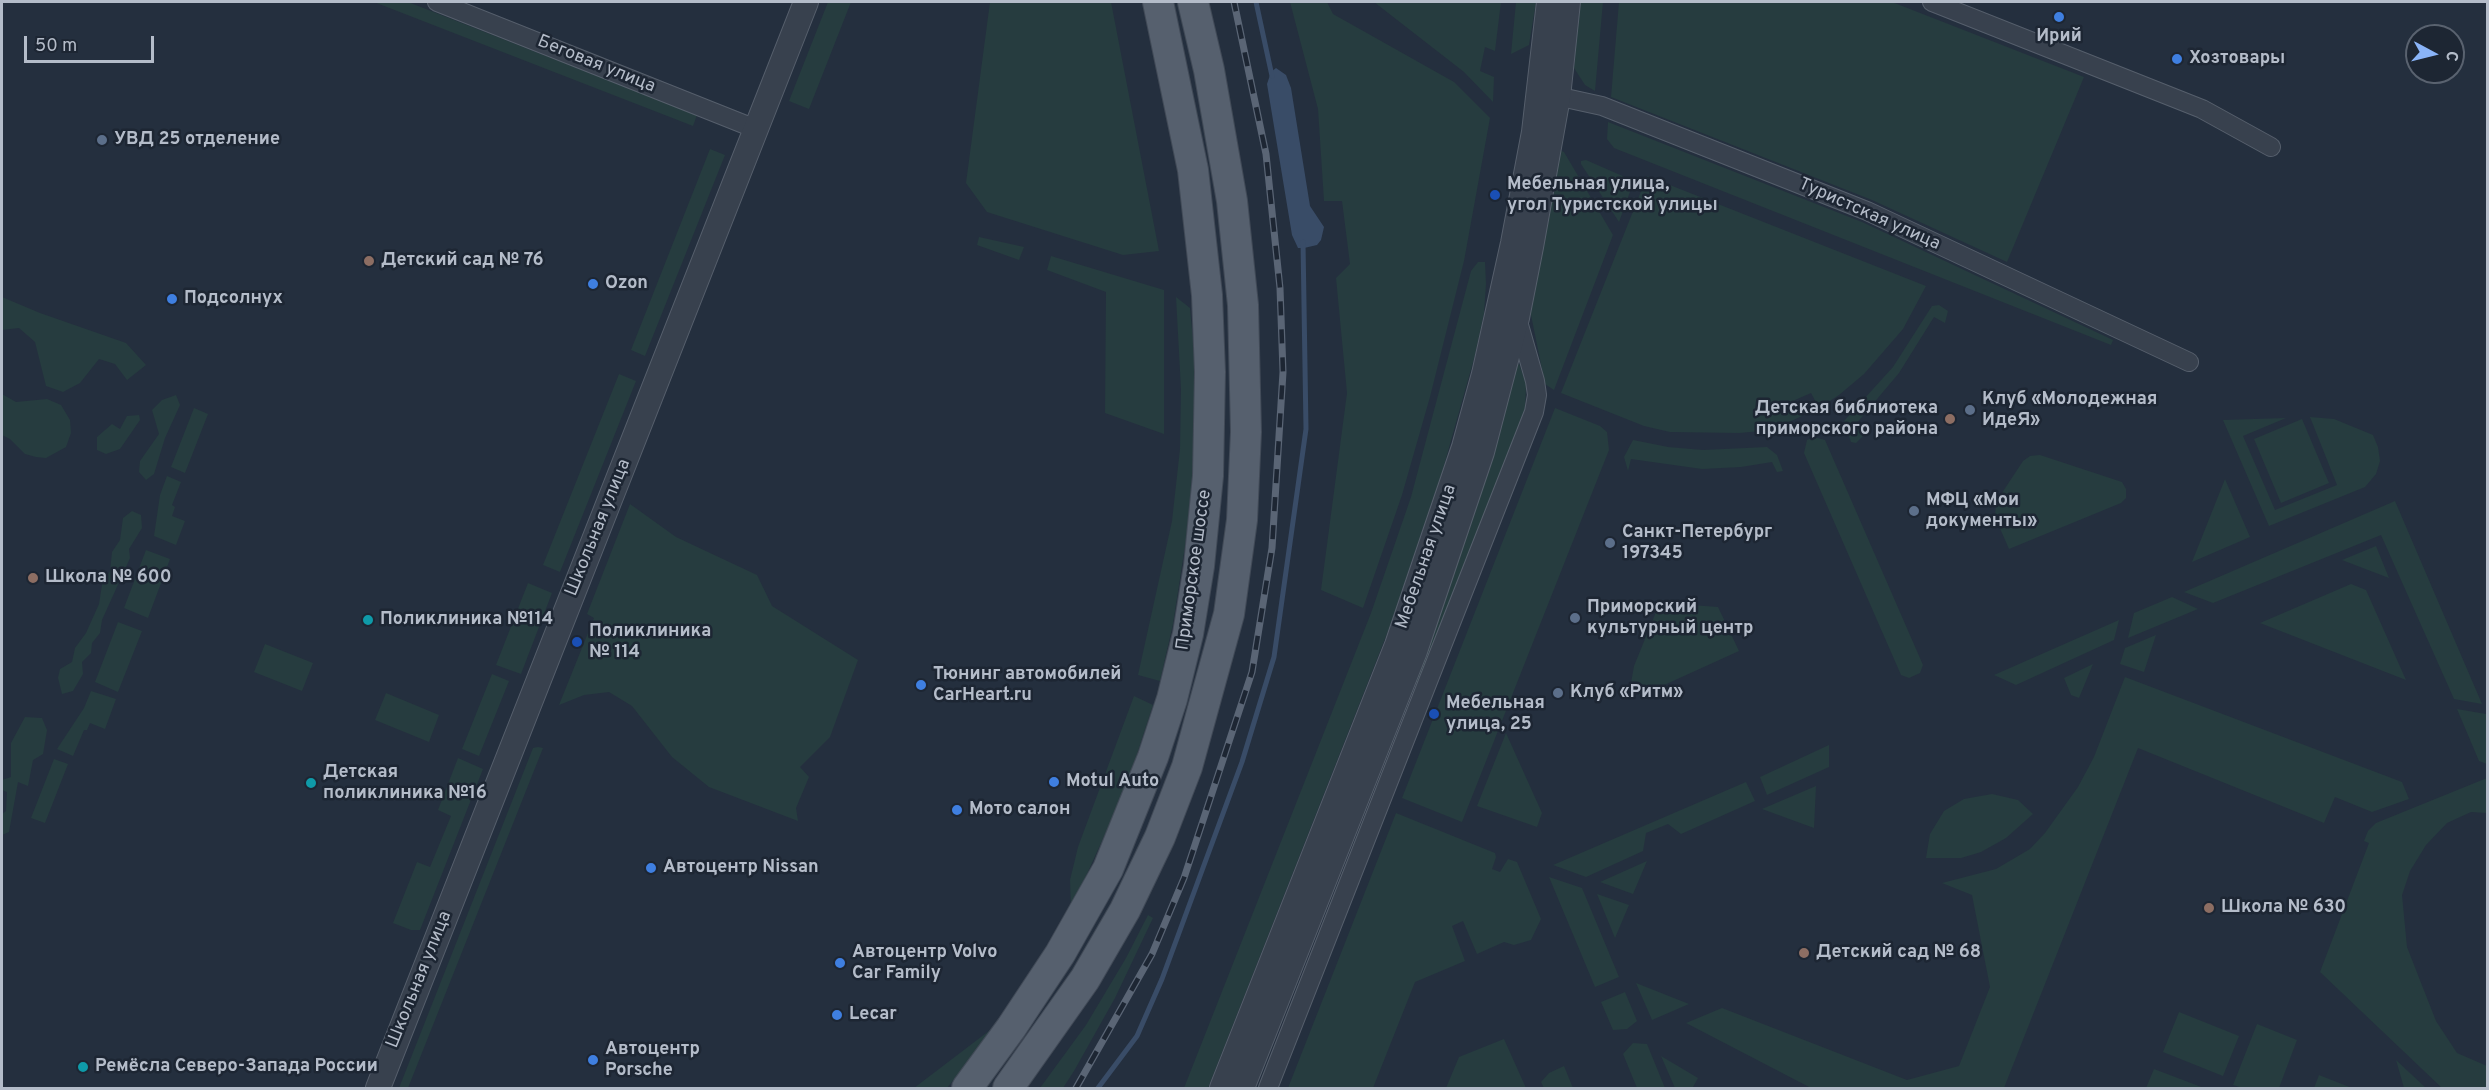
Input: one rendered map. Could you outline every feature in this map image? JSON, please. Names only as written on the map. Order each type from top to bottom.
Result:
[{"type":"main road","name":"Приморское шоссе","points":[[967,1089],[1060,954],[1108,869],[1153,757],[1172,699],[1188,634],[1208,476],[1208,328],[1193,170],[1158,2]]},
{"type":"main road","name":"Приморское шоссе","points":[[1008,1089],[1085,979],[1125,910],[1160,837],[1187,767],[1229,614],[1242,520],[1246,432],[1243,305],[1232,201],[1209,70],[1193,2]]},
{"type":"street","name":"Беговая улица","points":[[437,2],[756,129]]},
{"type":"street","name":"Школьная улица","points":[[378,1089],[806,2]]},
{"type":"street","name":"Мебельная улица","points":[[1242,1089],[1438,586],[1482,452],[1517,318],[1548,95],[1549,2]]},
{"type":"street","name":"Мебельная улица","points":[[1222,1089],[1397,645],[1443,515],[1481,384],[1568,2]]},
{"type":"street","points":[[1932,2],[2202,109],[2271,147]]},
{"type":"street","name":"Туристская улица","points":[[1548,95],[1602,106],[1867,211],[2189,362]]},
{"type":"street","points":[[1268,1089],[1534,412],[1537,395],[1535,381],[1517,318]]},
{"type":"green space","points":[[374,2],[408,2],[697,115],[693,126]]},
{"type":"green space","points":[[828,2],[851,2],[809,109],[789,101]]},
{"type":"green space","points":[[990,2],[1111,2],[1159,251],[1123,255],[987,212],[966,183]]},
{"type":"green space","points":[[1290,2],[1327,2],[1333,14],[1454,82],[1490,118],[1464,261],[1430,397],[1402,495],[1363,608],[1321,590],[1347,393],[1336,278],[1350,264],[1342,201],[1324,201],[1318,109]]},
{"type":"green space","points":[[1374,2],[1501,2],[1495,51],[1485,47],[1480,71],[1494,77],[1493,102],[1464,72]]},
{"type":"green space","points":[[1516,2],[1536,2],[1529,45],[1511,54]]},
{"type":"green space","points":[[1578,2],[1603,2],[1595,91],[1585,85],[1574,68]]},
{"type":"green space","points":[[1619,2],[1892,2],[2084,77],[2007,262],[1872,200],[1611,97]]},
{"type":"green space","points":[[1608,122],[1862,222],[2113,340],[2111,345],[1614,148],[1607,139]]},
{"type":"green space","points":[[710,149],[725,155],[645,356],[631,350]]},
{"type":"green space","points":[[1559,150],[1564,152],[1613,235],[1554,390],[1545,384],[1530,310]]},
{"type":"green space","points":[[1586,160],[1634,181],[1619,222],[1581,164],[1581,161]]},
{"type":"green space","points":[[1647,176],[1926,286],[1903,329],[1864,374],[1819,408],[1811,393],[1795,400],[1802,416],[1761,431],[1670,432],[1644,426],[1561,393]]},
{"type":"green space","points":[[979,237],[1024,247],[1019,260],[977,245]]},
{"type":"green space","points":[[1051,256],[1164,290],[1164,434],[1105,413],[1106,292],[1047,270]]},
{"type":"green space","points":[[1478,262],[1485,262],[1486,284],[1484,313],[1475,355],[1443,469],[1392,621],[1208,1088],[1184,1088],[1371,613],[1411,497],[1471,271]]},
{"type":"green space","points":[[2,297],[126,343],[146,365],[127,380],[115,364],[99,359],[80,383],[63,392],[46,386],[35,342],[19,328],[2,330]]},
{"type":"green space","points":[[1176,297],[1190,308],[1196,371],[1195,435],[1192,501],[1173,624],[1160,681],[1138,675],[1172,521],[1180,449],[1181,389]]},
{"type":"green space","points":[[1939,305],[1948,311],[1945,323],[1934,317],[1899,373],[1856,424],[1863,436],[1856,443],[1851,442],[1844,421],[1893,367],[1932,306]]},
{"type":"green space","points":[[1519,364],[1526,383],[1525,413],[1418,683],[1414,682],[1516,365]]},
{"type":"green space","points":[[619,374],[636,381],[560,572],[543,565]]},
{"type":"green space","points":[[2,394],[16,402],[47,399],[61,405],[70,420],[71,433],[66,447],[46,458],[36,457],[25,454],[10,439],[2,435]]},
{"type":"green space","points":[[176,395],[180,405],[165,438],[154,474],[146,480],[139,472],[140,461],[159,434],[152,410],[162,400]]},
{"type":"green space","points":[[194,408],[208,414],[185,473],[171,467]]},
{"type":"green space","points":[[1555,408],[1600,426],[1607,432],[1609,450],[1462,822],[1402,798]]},
{"type":"green space","points":[[139,415],[140,420],[120,449],[106,454],[97,450],[97,437],[112,424],[120,429],[127,416]]},
{"type":"green space","points":[[2310,417],[2334,419],[2373,435],[2380,461],[2376,474],[2365,487],[2269,526],[2223,420],[2286,418],[2243,436],[2275,510],[2337,485]]},
{"type":"green space","points":[[2302,419],[2329,483],[2281,503],[2254,439]]},
{"type":"green space","points":[[1814,437],[1825,440],[1923,665],[1920,673],[1909,678],[1901,675],[1804,453],[1807,440]]},
{"type":"green space","points":[[1633,440],[1668,447],[1703,450],[1767,447],[1777,455],[1783,471],[1777,472],[1772,462],[1741,467],[1702,469],[1631,459],[1628,471],[1624,457]]},
{"type":"green space","points":[[2040,455],[2122,482],[2126,489],[2126,498],[2121,503],[2009,549],[1995,517],[1996,502],[2023,461],[2030,456]]},
{"type":"green space","points":[[167,476],[181,482],[172,505],[175,507],[172,516],[185,521],[176,545],[154,536],[160,495]]},
{"type":"green space","points":[[2225,479],[2250,537],[2192,562]]},
{"type":"green space","points":[[2395,501],[2482,704],[2454,699],[2381,535],[2213,603],[2184,592]]},
{"type":"green space","points":[[630,504],[676,537],[757,575],[772,606],[858,660],[830,737],[800,767],[809,777],[796,808],[798,821],[709,787],[672,757],[632,706],[609,692],[584,695],[559,705],[594,618],[587,614]]},
{"type":"green space","points":[[132,511],[141,515],[142,528],[129,549],[130,558],[102,620],[100,633],[92,643],[91,653],[82,662],[83,674],[73,691],[62,694],[58,678],[60,669],[72,662],[75,648],[86,633],[99,604],[102,585],[110,571],[112,552],[120,540],[123,518]]},
{"type":"green space","points":[[2376,546],[2389,578],[2342,560]]},
{"type":"green space","points":[[146,550],[170,559],[148,618],[124,608]]},
{"type":"green space","points":[[528,583],[552,593],[521,674],[496,665]]},
{"type":"green space","points":[[2351,584],[2366,590],[2406,680],[2260,623]]},
{"type":"green space","points":[[2172,597],[2198,609],[2128,638],[2134,613]]},
{"type":"green space","points":[[1665,603],[1718,607],[1739,651],[1640,696],[1631,683],[1634,666],[1658,607]]},
{"type":"green space","points":[[2119,620],[2114,640],[2016,685],[1994,675]]},
{"type":"green space","points":[[118,622],[142,631],[118,692],[95,682]]},
{"type":"green space","points":[[2156,635],[2144,672],[2120,664],[2125,648]]},
{"type":"green space","points":[[265,644],[313,663],[302,691],[254,672]]},
{"type":"green space","points":[[2093,664],[2079,698],[2071,695],[2064,678]]},
{"type":"green space","points":[[492,674],[509,681],[479,756],[462,749]]},
{"type":"green space","points":[[2125,677],[2402,782],[2409,799],[2372,812],[2335,797],[2324,823],[2138,748],[2004,1088],[1811,1088],[1686,1023],[1722,1008],[1907,1080],[1959,1066],[1990,987],[1972,895],[1942,883],[1996,869],[2030,849],[2045,833],[2078,787],[2094,757]]},
{"type":"green space","points":[[91,691],[116,699],[105,729],[90,723],[87,730],[84,730],[73,756],[57,749],[84,708]]},
{"type":"green space","points":[[386,693],[439,715],[429,742],[375,720]]},
{"type":"green space","points":[[1134,696],[1153,705],[1126,788],[1071,909],[1070,880],[1078,847]]},
{"type":"green space","points":[[2457,709],[2486,714],[2487,764],[2479,761]]},
{"type":"green space","points":[[25,717],[42,718],[47,730],[43,754],[33,760],[28,786],[18,782],[9,832],[2,835],[2,814],[6,811],[7,792],[2,790],[2,780],[11,777],[11,743]]},
{"type":"green space","points":[[1506,733],[1542,813],[1537,827],[1477,806]]},
{"type":"green space","points":[[1829,745],[1829,767],[1767,795],[1760,777]]},
{"type":"green space","points":[[533,748],[543,748],[408,1088],[399,1088]]},
{"type":"green space","points":[[458,758],[483,769],[420,930],[411,930],[393,923],[417,862],[430,867],[451,816],[438,810]]},
{"type":"green space","points":[[54,759],[68,764],[45,823],[31,818]]},
{"type":"green space","points":[[2487,778],[2487,813],[2471,812],[2447,823],[2426,845],[2410,871],[2402,895],[2407,947],[2436,1021],[2457,1053],[2487,1066],[2487,1088],[2442,1088],[2320,972],[2369,843],[2364,841],[2368,831],[2376,823]]},
{"type":"green space","points":[[1746,782],[1755,801],[1681,834],[1668,824],[1646,833],[1643,851],[1586,877],[1553,865]]},
{"type":"green space","points":[[1816,786],[1814,828],[1762,809]]},
{"type":"green space","points":[[1992,794],[2018,800],[2033,814],[2006,838],[1981,852],[1961,858],[1926,858],[1930,834],[1944,811],[1964,799]]},
{"type":"green space","points":[[1396,813],[1495,853],[1492,869],[1500,872],[1508,859],[1517,862],[1541,919],[1531,940],[1514,945],[1504,942],[1477,954],[1463,921],[1452,926],[1465,961],[1415,982],[1373,1088],[1288,1088]]},
{"type":"green space","points":[[1647,861],[1633,894],[1600,882]]},
{"type":"green space","points":[[1549,877],[1582,888],[1619,977],[1595,987]]},
{"type":"green space","points":[[1597,894],[1629,905],[1615,938]]},
{"type":"green space","points":[[1148,915],[1153,918],[1115,998],[1074,1071],[1063,1088],[1040,1088],[1086,1025],[1126,958]]},
{"type":"green space","points":[[1636,983],[1689,1004],[1652,1020]]},
{"type":"green space","points":[[1625,992],[1637,1021],[1627,1029],[1613,1030],[1601,1002]]},
{"type":"green space","points":[[2179,1012],[2239,1036],[2223,1076],[2163,1052]]},
{"type":"green space","points":[[998,1024],[947,1088],[914,1088]]},
{"type":"green space","points":[[2257,1024],[2297,1040],[2279,1088],[2243,1088],[2233,1085]]},
{"type":"green space","points":[[1504,1039],[1526,1088],[1446,1088],[1459,1057]]},
{"type":"green space","points":[[1633,1043],[1647,1044],[1665,1088],[1637,1088],[1623,1054]]},
{"type":"green space","points":[[1661,1056],[1698,1078],[1693,1087],[1675,1088]]},
{"type":"green space","points":[[2396,1060],[2426,1088],[2404,1088]]},
{"type":"green space","points":[[1564,1066],[1573,1088],[1544,1088],[1541,1082],[1549,1073]]},
{"type":"green space","points":[[2154,1069],[2204,1088],[2146,1088]]},
{"type":"green space","points":[[2319,1075],[2352,1088],[2314,1088]]},
{"type":"water","points":[[1276,68],[1286,75],[1291,88],[1310,206],[1324,227],[1321,240],[1317,245],[1304,248],[1298,248],[1292,235],[1267,84],[1271,72]]},
{"type":"waterway","points":[[1256,2],[1272,76]]},
{"type":"waterway","points":[[1098,1088],[1137,1036],[1162,979],[1242,762],[1274,657],[1306,429],[1303,242]]},
{"type":"railway","points":[[1076,1088],[1152,954],[1184,878],[1252,672],[1272,548],[1283,372],[1280,288],[1266,154],[1234,2]]},
{"type":"place","name":"Ирий","points":[[2059,17]]},
{"type":"place","name":"Хозтовары","points":[[2177,59]]},
{"type":"place","name":"УВД 25 отделение","points":[[102,140]]},
{"type":"place","name":"Мебельная улица, угол Туристской улицы","points":[[1495,195]]},
{"type":"place","name":"Детский сад № 76","points":[[369,261]]},
{"type":"place","name":"Ozon","points":[[593,284]]},
{"type":"place","name":"Подсолнух","points":[[172,299]]},
{"type":"place","name":"Клуб «Молодежная ИдеЯ»","points":[[1970,410]]},
{"type":"place","name":"Детская библиотека приморского района","points":[[1950,419]]},
{"type":"place","name":"МФЦ «Мои документы»","points":[[1914,511]]},
{"type":"place","name":"Санкт-Петербург 197345","points":[[1610,543]]},
{"type":"place","name":"Школа № 600","points":[[33,578]]},
{"type":"place","name":"Приморский культурный центр","points":[[1575,618]]},
{"type":"place","name":"Поликлиника №114","points":[[368,620]]},
{"type":"place","name":"Поликлиника № 114","points":[[577,642]]},
{"type":"place","name":"Тюнинг автомобилей CarHeart.ru","points":[[921,685]]},
{"type":"place","name":"Клуб «Ритм»","points":[[1558,693]]},
{"type":"place","name":"Мебельная улица, 25","points":[[1434,714]]},
{"type":"place","name":"Motul Auto","points":[[1054,782]]},
{"type":"place","name":"Детская поликлиника №16","points":[[311,783]]},
{"type":"place","name":"Мото салон","points":[[957,810]]},
{"type":"place","name":"Автоцентр Nissan","points":[[651,868]]},
{"type":"place","name":"Школа № 630","points":[[2209,908]]},
{"type":"place","name":"Детский сад № 68","points":[[1804,953]]},
{"type":"place","name":"Автоцентр Volvo Car Family","points":[[840,963]]},
{"type":"place","name":"Lecar","points":[[837,1015]]},
{"type":"place","name":"Автоцентр Porsche","points":[[593,1060]]},
{"type":"place","name":"Ремёсла Северо-Запада России","points":[[83,1067]]}]
